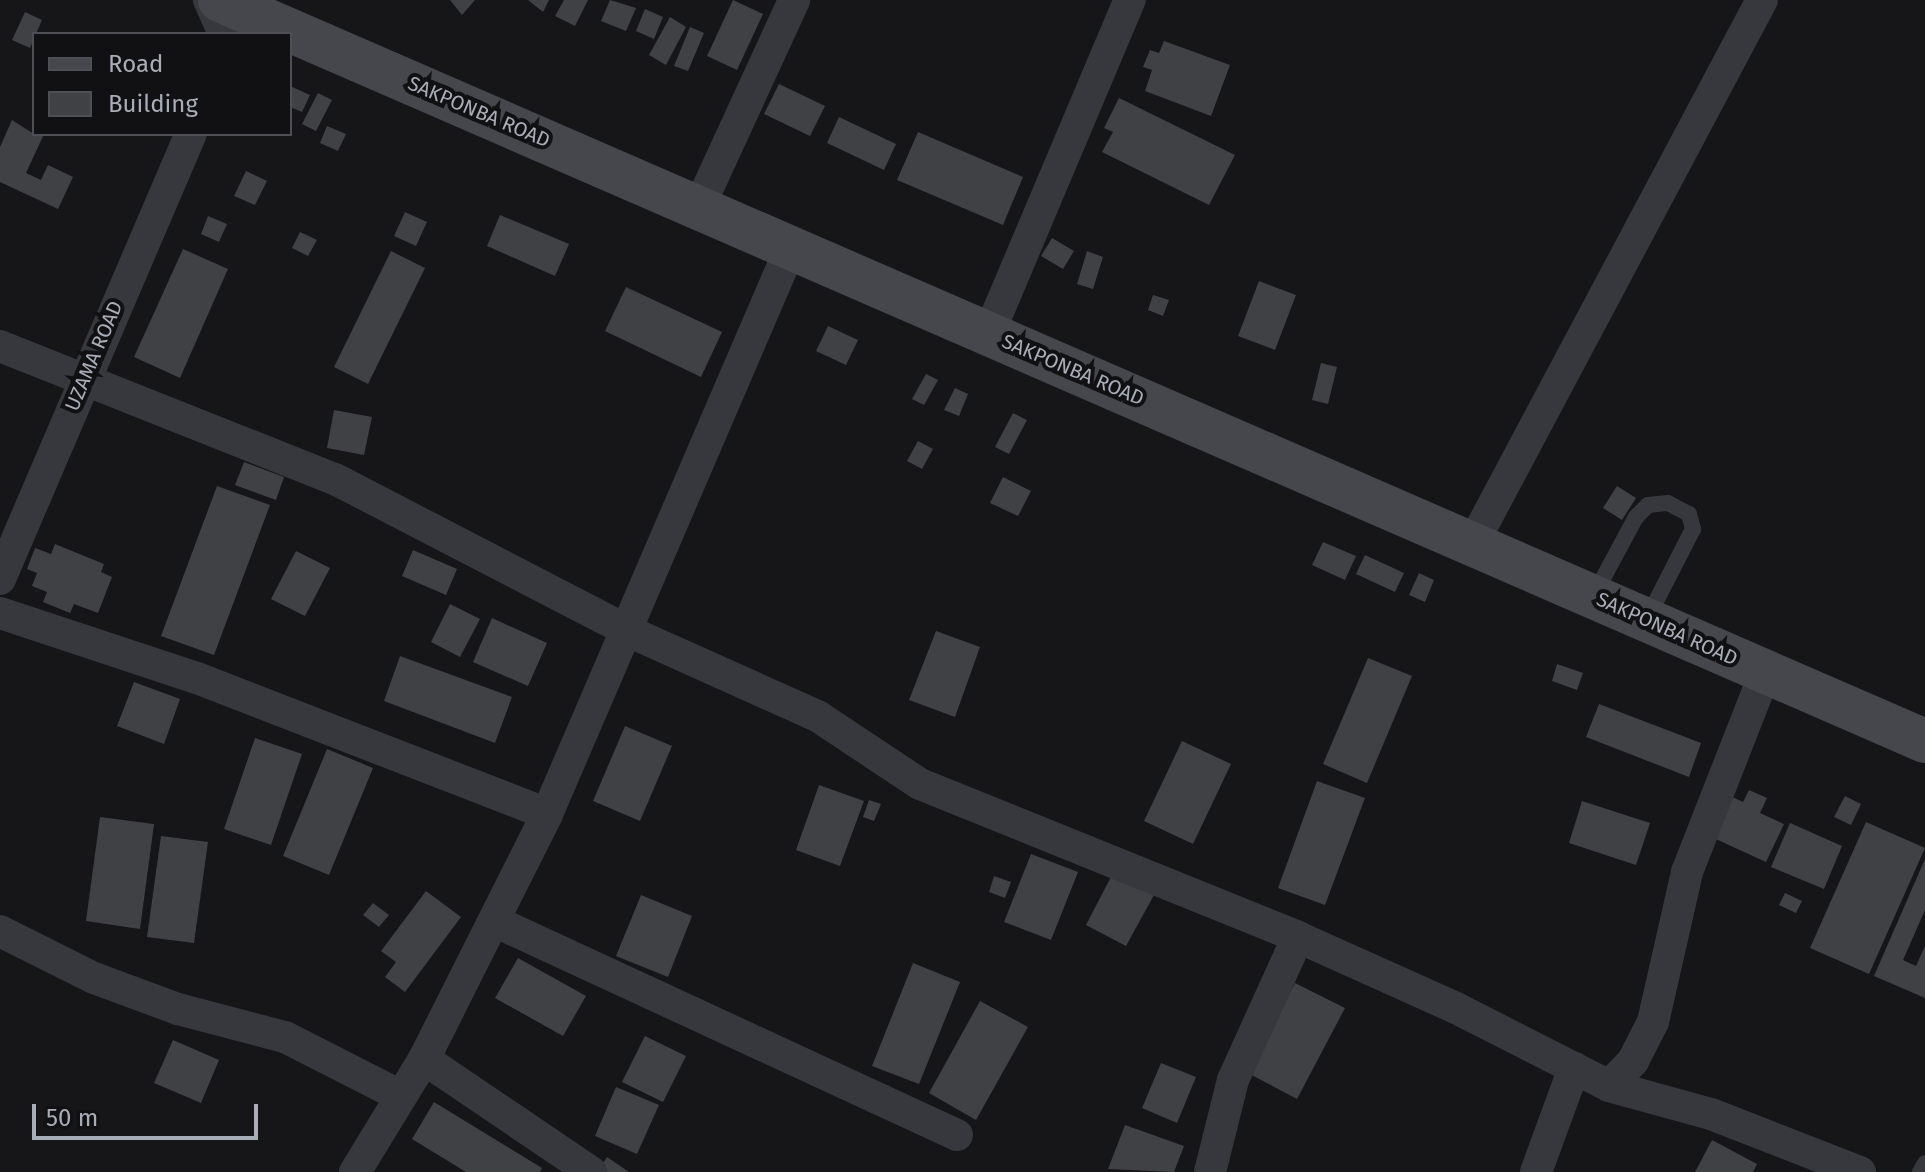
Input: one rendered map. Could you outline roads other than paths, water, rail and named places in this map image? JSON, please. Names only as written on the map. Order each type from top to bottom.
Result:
[{"type":"main road","name":"SAKPONBA ROAD","points":[[220,0],[1925,741]]},
{"type":"street","points":[[209,0],[223,32]]},
{"type":"street","points":[[699,207],[794,0]]},
{"type":"street","points":[[989,333],[1130,0]]},
{"type":"street","points":[[1473,543],[1762,0]]},
{"type":"street","name":"UZAMA ROAD","points":[[0,579],[83,378],[190,136]]},
{"type":"street","points":[[355,1172],[424,1059],[547,814],[791,247]]},
{"type":"street","points":[[0,346],[335,479],[628,631],[819,717],[886,767],[920,784],[1298,937],[1609,1086],[1711,1114],[1860,1172]]},
{"type":"street","points":[[0,613],[197,678],[547,814]]},
{"type":"street","points":[[1609,1086],[1633,1061],[1653,1022],[1687,872],[1765,673]]},
{"type":"street","points":[[494,921],[957,1135]]},
{"type":"street","points":[[0,931],[108,983],[178,1009],[285,1037],[401,1096]]},
{"type":"street","points":[[1210,1172],[1233,1080],[1298,937]]},
{"type":"street","points":[[424,1059],[591,1172]]},
{"type":"street","points":[[1536,1172],[1574,1068]]},
{"type":"lane","points":[[1593,595],[1636,517],[1648,505],[1668,503],[1689,514],[1693,529],[1647,618]]},
{"type":"lane","points":[[1920,1172],[1925,1163]]}]
